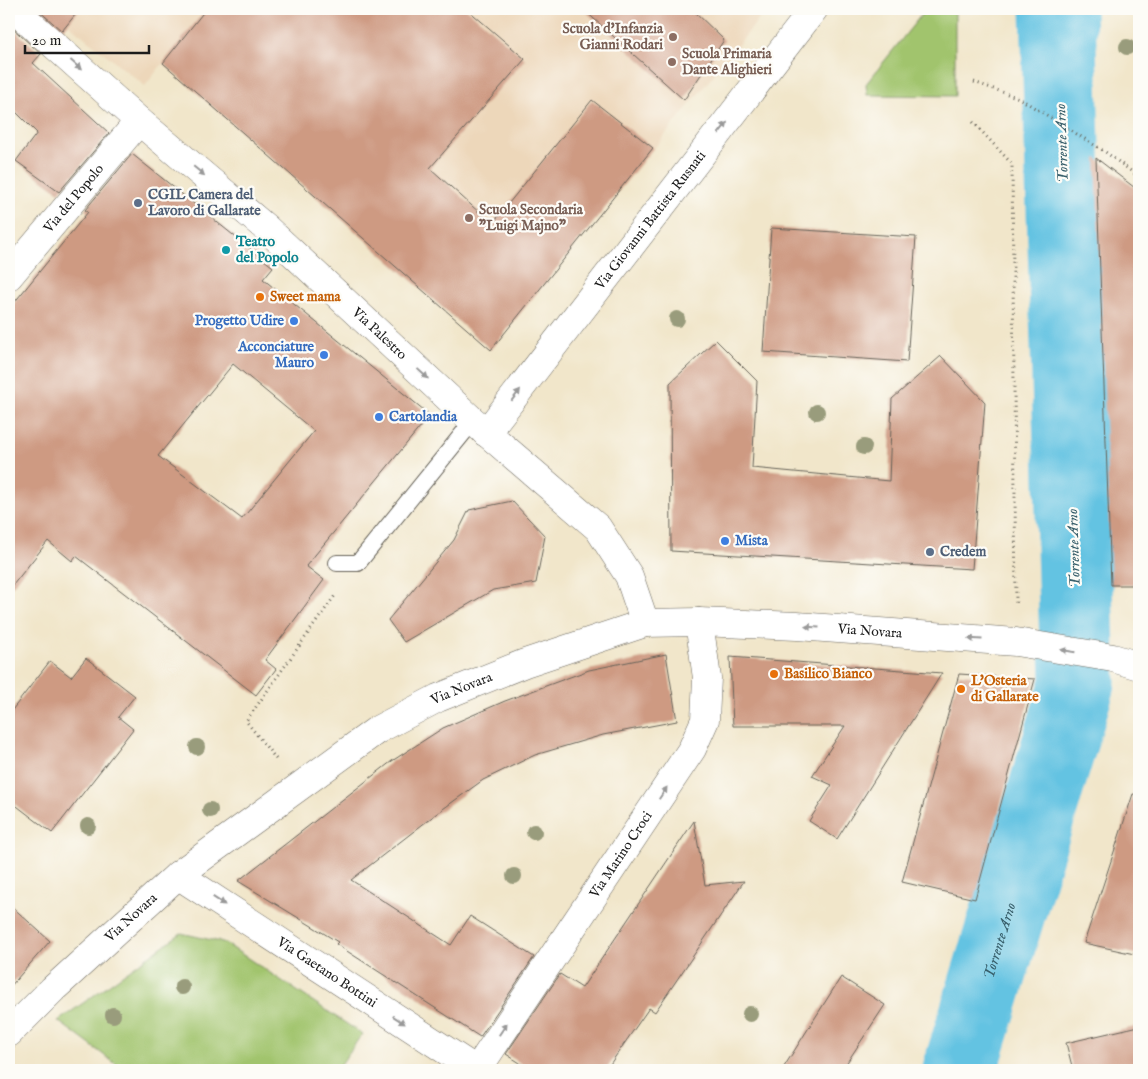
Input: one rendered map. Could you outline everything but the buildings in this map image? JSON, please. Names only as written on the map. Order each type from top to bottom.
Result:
[{"type":"street","name":"Via Palestro","points":[[14,9],[139,121],[266,228],[479,427],[598,528],[629,576],[645,623]]},
{"type":"street","name":"Via Giovanni Battista Rusnati","points":[[479,427],[814,9]]},
{"type":"street","name":"Via del Popolo","points":[[9,276],[139,121]]},
{"type":"street","name":"Via Novara","points":[[9,1034],[53,989],[178,875],[377,730],[438,698],[525,663],[645,623],[699,622],[797,626],[1020,643],[1113,658],[1139,666]]},
{"type":"street","name":"Via Marino Croci","points":[[476,1070],[692,749],[705,720],[707,678],[699,622]]},
{"type":"street","name":"Via Gaetano Bottini","points":[[178,875],[476,1070]]},
{"type":"lane","points":[[337,563],[358,563],[479,427]]},
{"type":"path","points":[[974,82],[1019,98],[1104,151],[1139,177]]},
{"type":"path","points":[[974,122],[1012,164],[1020,643]]},
{"type":"path","points":[[299,788],[246,721],[358,563]]},
{"type":"shaded area","name":"Scuola Secondaria \"Luigi Majno\"","points":[[80,9],[767,9],[491,350],[163,63],[145,86],[68,24]]},
{"type":"green space","points":[[926,9],[955,9],[955,96],[867,95],[866,84]]},
{"type":"green space","points":[[181,933],[225,943],[362,1034],[337,1070],[124,1070],[58,1021]]},
{"type":"waterway","name":"Torrente Arno","points":[[960,1070],[1078,683],[1058,9]]},
{"type":"place","name":"Scuola d'Infanzia Gianni Rodari","points":[[673,37]]},
{"type":"place","name":"Scuola Primaria Dante Alighieri","points":[[672,62]]},
{"type":"place","name":"CGIL Camera del Lavoro di Gallarate","points":[[138,203]]},
{"type":"place","name":"Scuola Secondaria \"Luigi Majno\"","points":[[469,218]]},
{"type":"place","name":"Teatro del Popolo","points":[[226,250]]},
{"type":"place","name":"Sweet mama","points":[[260,297]]},
{"type":"place","name":"Progetto Udire","points":[[294,321]]},
{"type":"place","name":"Acconciature Mauro","points":[[324,355]]},
{"type":"place","name":"Cartolandia","points":[[379,417]]},
{"type":"place","name":"Mista","points":[[725,541]]},
{"type":"place","name":"Credem","points":[[930,552]]},
{"type":"place","name":"Basilico Bianco","points":[[774,674]]},
{"type":"place","name":"L'Osteria di Gallarate","points":[[961,689]]}]
